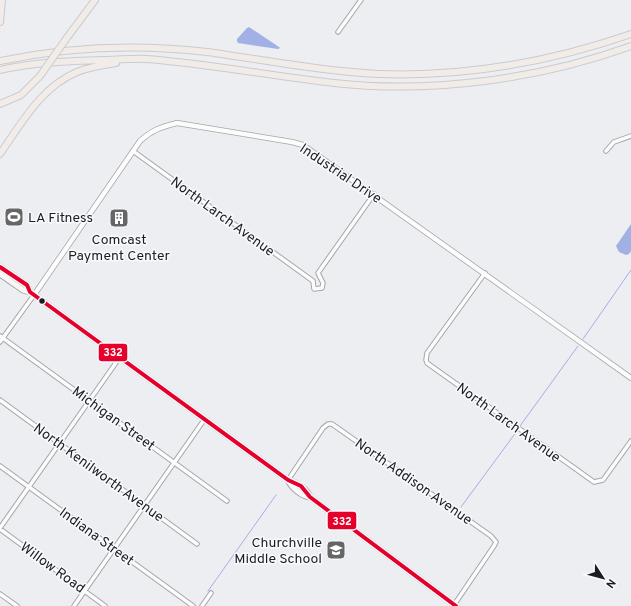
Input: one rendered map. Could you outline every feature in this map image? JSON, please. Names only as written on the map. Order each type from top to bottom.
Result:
[{"type":"highway","points":[[0,22],[2,0]]},
{"type":"highway","points":[[0,104],[21,95],[40,76],[95,0]]},
{"type":"highway","points":[[0,61],[45,53],[114,48],[206,52],[333,71],[380,74],[458,72],[537,60],[631,34]]},
{"type":"highway","points":[[0,70],[66,61],[145,59],[235,69],[335,83],[380,86],[412,86],[526,75],[561,68],[604,56],[631,46]]},
{"type":"highway","points":[[0,154],[27,115],[47,91],[57,84],[76,72],[99,65],[145,59]]},
{"type":"main road","points":[[0,267],[26,285],[32,293],[204,420],[288,480],[295,482],[308,492],[310,497],[454,605]]},
{"type":"main road","points":[[0,274],[23,290],[32,293]]},
{"type":"street","points":[[338,32],[361,0]]},
{"type":"street","name":"Industrial Drive","points":[[32,293],[132,151],[147,135],[159,128],[177,123],[292,142],[309,149],[631,378]]},
{"type":"street","points":[[606,151],[614,142],[631,136]]},
{"type":"street","name":"North Larch Avenue","points":[[132,151],[313,281],[314,289],[322,288],[323,283],[318,272],[374,194]]},
{"type":"street","name":"North Larch Avenue","points":[[484,273],[427,353],[427,363],[594,482],[603,480],[631,441]]},
{"type":"street","points":[[0,342],[1,337],[32,293]]},
{"type":"street","name":"Michigan Street","points":[[1,337],[90,400],[227,501]]},
{"type":"street","points":[[0,528],[120,357]]},
{"type":"street","name":"North Kenilworth Avenue","points":[[0,400],[197,544]]},
{"type":"street","points":[[74,606],[204,420]]},
{"type":"street","name":"North Addison Avenue","points":[[288,480],[323,428],[330,424],[336,426],[485,532],[496,542],[454,605]]},
{"type":"street","name":"Indiana Street","points":[[0,466],[193,606]]},
{"type":"street","name":"Willow Road","points":[[0,528],[105,606]]},
{"type":"street","points":[[0,594],[17,606]]},
{"type":"street","points":[[202,606],[211,594]]},
{"type":"water","points":[[249,27],[280,48],[278,49],[238,43],[237,39]]},
{"type":"water","points":[[631,224],[631,251],[626,255],[619,252],[616,246]]},
{"type":"waterway","points":[[583,339],[631,270]]},
{"type":"waterway","points":[[520,426],[578,346]]},
{"type":"waterway","points":[[461,507],[517,431]]},
{"type":"waterway","points":[[208,591],[276,495]]},
{"type":"transit line","name":"332","points":[[0,267],[27,285],[30,292],[288,480],[301,486],[310,497],[456,606]]},
{"type":"place","name":"LA Fitness","points":[[14,217]]},
{"type":"place","name":"Comcast Payment Center","points":[[119,218]]},
{"type":"place","name":"Churchville Middle School","points":[[336,550]]}]
